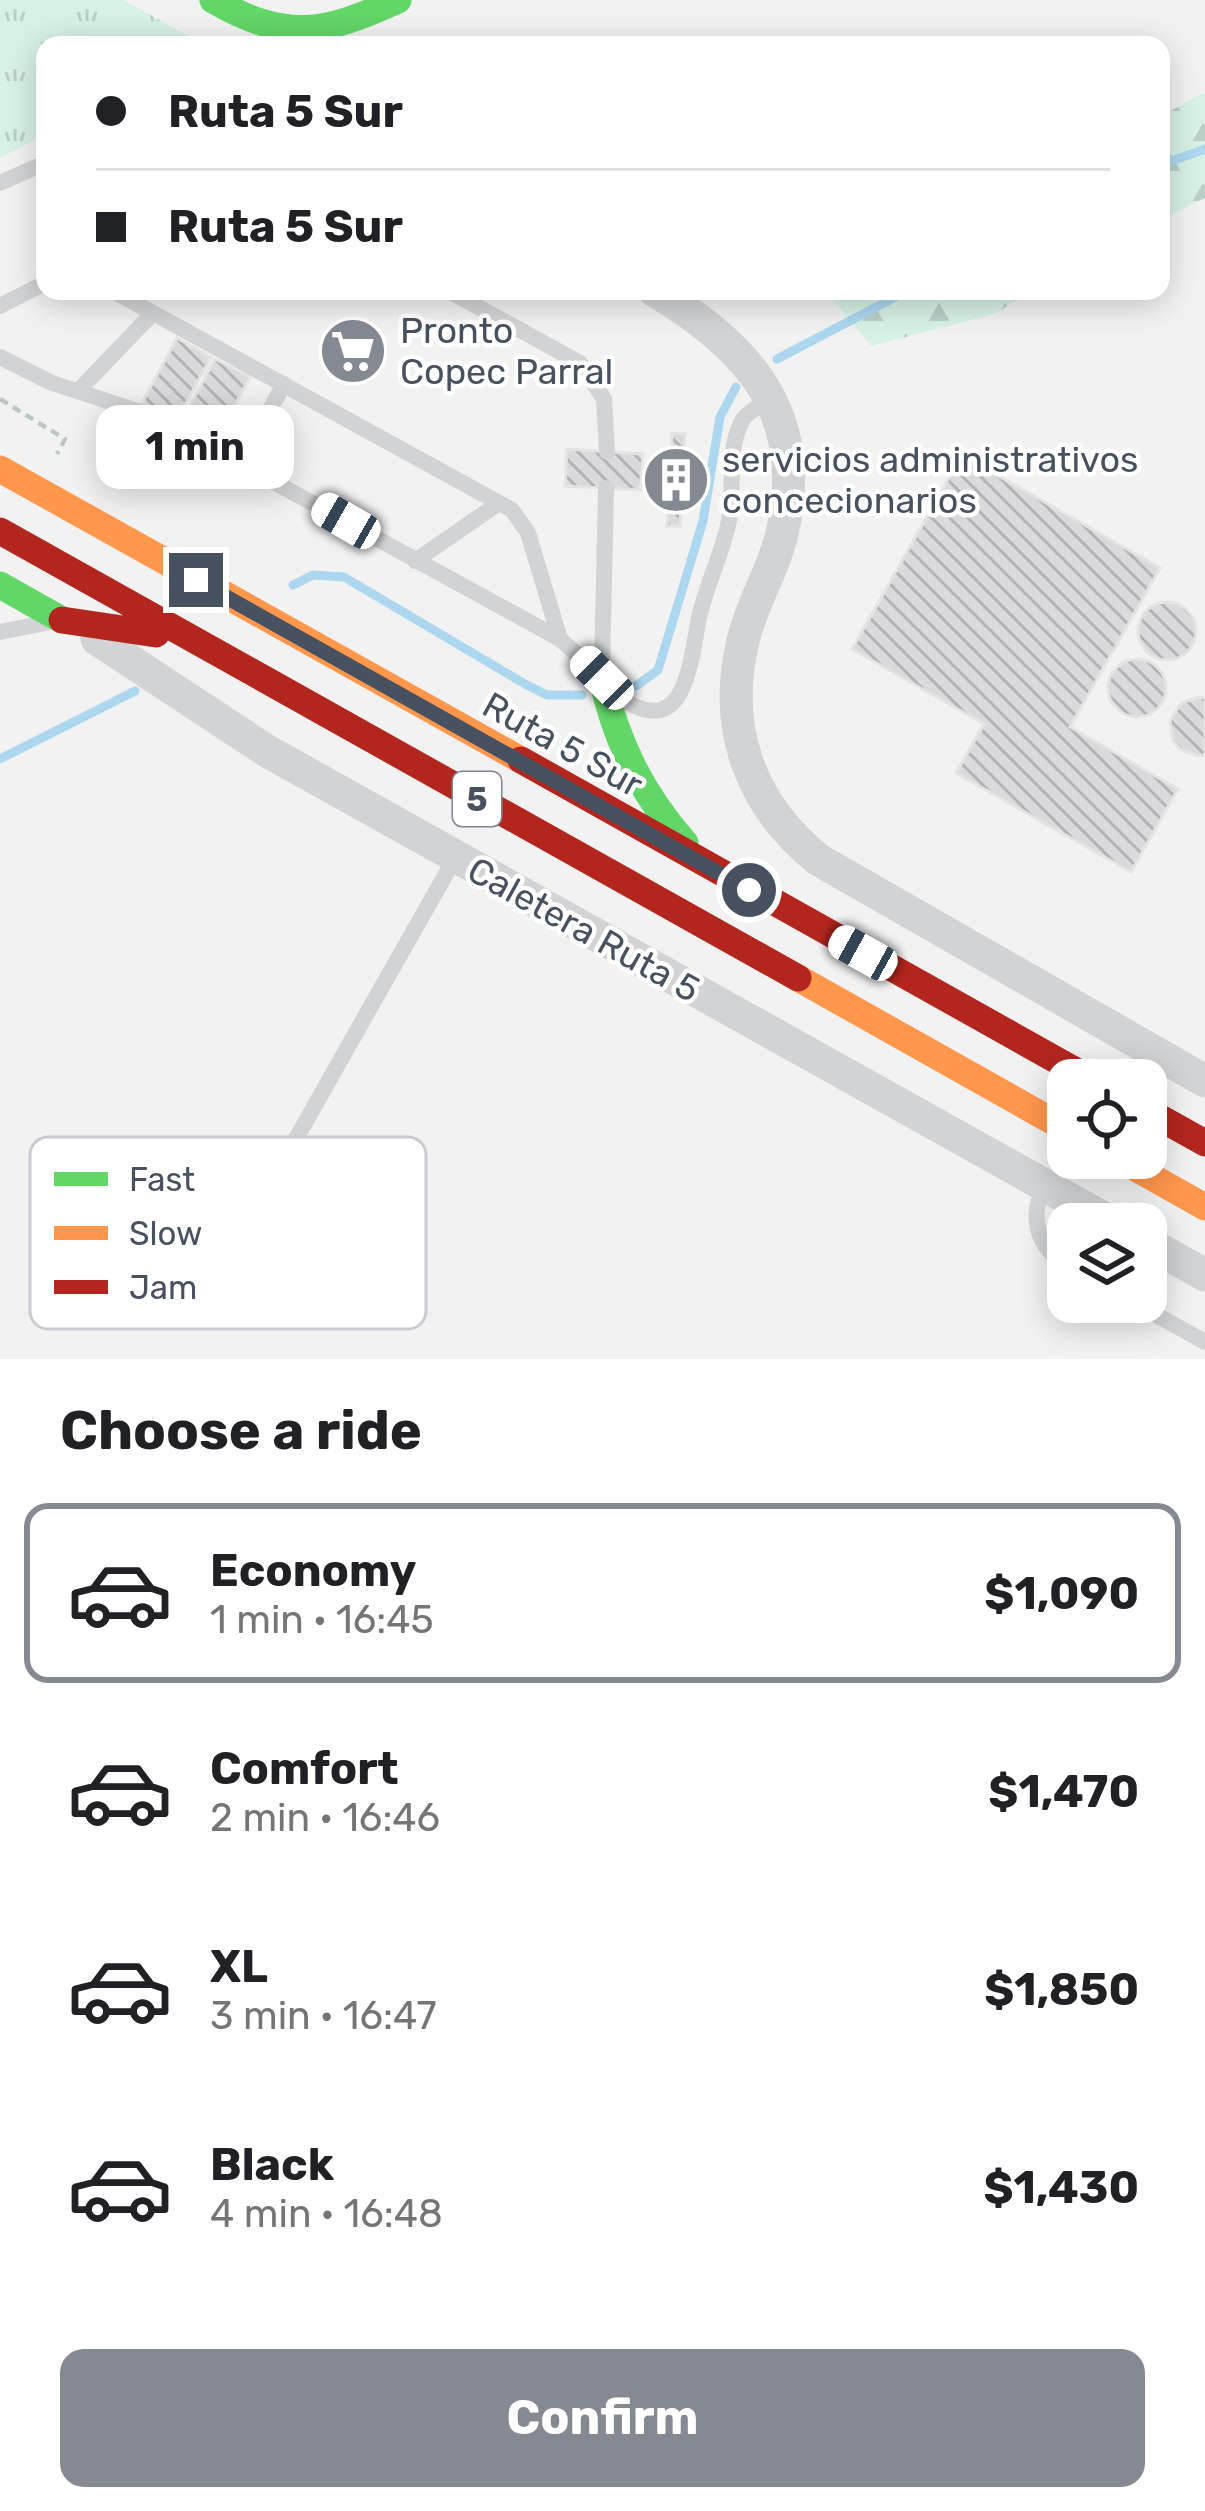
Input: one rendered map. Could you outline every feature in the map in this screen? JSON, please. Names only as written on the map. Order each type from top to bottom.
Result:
[{"type":"main road","points":[[213,0],[278,36]]},
{"type":"main road","points":[[308,36],[398,0]]},
{"type":"main road","name":"Ruta 5 Sur","points":[[0,469],[1054,1059]]},
{"type":"main road","name":"5","points":[[0,531],[1047,1118]]},
{"type":"main road","name":"Caletera Ruta 5","points":[[0,585],[62,620]]},
{"type":"main road","points":[[62,620],[192,639]]},
{"type":"main road","points":[[602,678],[615,730],[636,779],[668,826],[711,869]]},
{"type":"main road","points":[[1167,1121],[1205,1142]]},
{"type":"main road","points":[[1155,1179],[1205,1207]]},
{"type":"street","points":[[668,300],[748,361],[773,402],[785,446],[788,500],[775,558],[743,642],[736,704],[744,758],[766,806],[819,860],[1205,1082]]},
{"type":"street","name":"Caletera Ruta 5","points":[[62,620],[134,661],[251,741],[1077,1203]]},
{"type":"street","points":[[1167,1254],[1205,1275]]},
{"type":"lane","points":[[0,183],[36,167]]},
{"type":"lane","points":[[0,306],[36,288]]},
{"type":"lane","points":[[129,300],[512,510],[528,532],[560,639]]},
{"type":"lane","points":[[466,300],[570,355],[589,372],[604,399],[607,452]]},
{"type":"lane","points":[[79,390],[153,314]]},
{"type":"lane","points":[[0,357],[28,372],[138,411]]},
{"type":"lane","points":[[241,462],[284,384]]},
{"type":"lane","points":[[212,448],[560,639],[625,701],[648,712],[666,708],[683,688],[729,520],[734,449],[741,424],[753,409],[773,402]]},
{"type":"lane","points":[[602,678],[606,488]]},
{"type":"lane","points":[[416,560],[499,502]]},
{"type":"lane","points":[[0,632],[62,620]]},
{"type":"lane","points":[[297,1137],[455,858]]},
{"type":"lane","points":[[1045,1185],[1035,1209],[1038,1234],[1047,1249]]},
{"type":"lane","points":[[1167,1321],[1205,1342]]},
{"type":"green space","points":[[0,0],[123,0],[189,36],[36,36],[36,139],[0,158]]},
{"type":"green space","points":[[1205,92],[1205,198],[1170,215],[1170,111]]},
{"type":"green space","points":[[833,300],[1018,300],[994,314],[871,346]]},
{"type":"building","points":[[177,338],[211,357],[156,458],[122,440]]},
{"type":"building","points":[[215,359],[250,377],[195,479],[160,461]]},
{"type":"building","name":"servicios administrativos concecionarios","points":[[672,433],[685,434],[680,526],[667,526]]},
{"type":"building","points":[[567,449],[643,454],[640,490],[565,486]]},
{"type":"building","points":[[962,455],[1160,568],[1070,727],[1178,789],[1131,872],[956,773],[984,724],[852,649]]},
{"type":"building","points":[[1167,602],[1188,610],[1196,631],[1188,652],[1167,660],[1146,652],[1138,631],[1146,610]]},
{"type":"building","points":[[1137,659],[1158,667],[1166,688],[1158,709],[1137,717],[1116,709],[1108,688],[1116,667]]},
{"type":"building","points":[[1205,698],[1205,755],[1197,756],[1173,741],[1170,721],[1180,704]]},
{"type":"waterway","points":[[1170,162],[1205,149]]},
{"type":"waterway","points":[[777,359],[890,300]]},
{"type":"waterway","points":[[636,686],[658,670],[703,521],[720,417],[736,387]]},
{"type":"waterway","points":[[293,585],[313,575],[344,577],[547,695],[582,695]]},
{"type":"waterway","points":[[0,759],[135,691]]},
{"type":"traffic: fast","points":[[213,0],[262,22],[305,28],[348,20],[398,0]]},
{"type":"traffic: fast","points":[[0,585],[62,620]]},
{"type":"traffic: fast","points":[[602,678],[633,766],[685,843]]},
{"type":"traffic: slow","points":[[0,469],[521,760]]},
{"type":"traffic: slow","points":[[798,978],[1047,1118]]},
{"type":"traffic: slow","points":[[1155,1179],[1205,1207]]},
{"type":"traffic: jam","points":[[0,531],[798,978]]},
{"type":"traffic: jam","points":[[62,620],[156,634]]},
{"type":"traffic: jam","points":[[521,760],[1055,1059]]},
{"type":"traffic: jam","points":[[1167,1122],[1205,1143]]},
{"type":"place","name":"Pronto Copec Parral","points":[[353,351]]},
{"type":"place","name":"servicios administrativos concecionarios","points":[[676,480]]},
{"type":"route","points":[[196,580],[749,890]]}]
